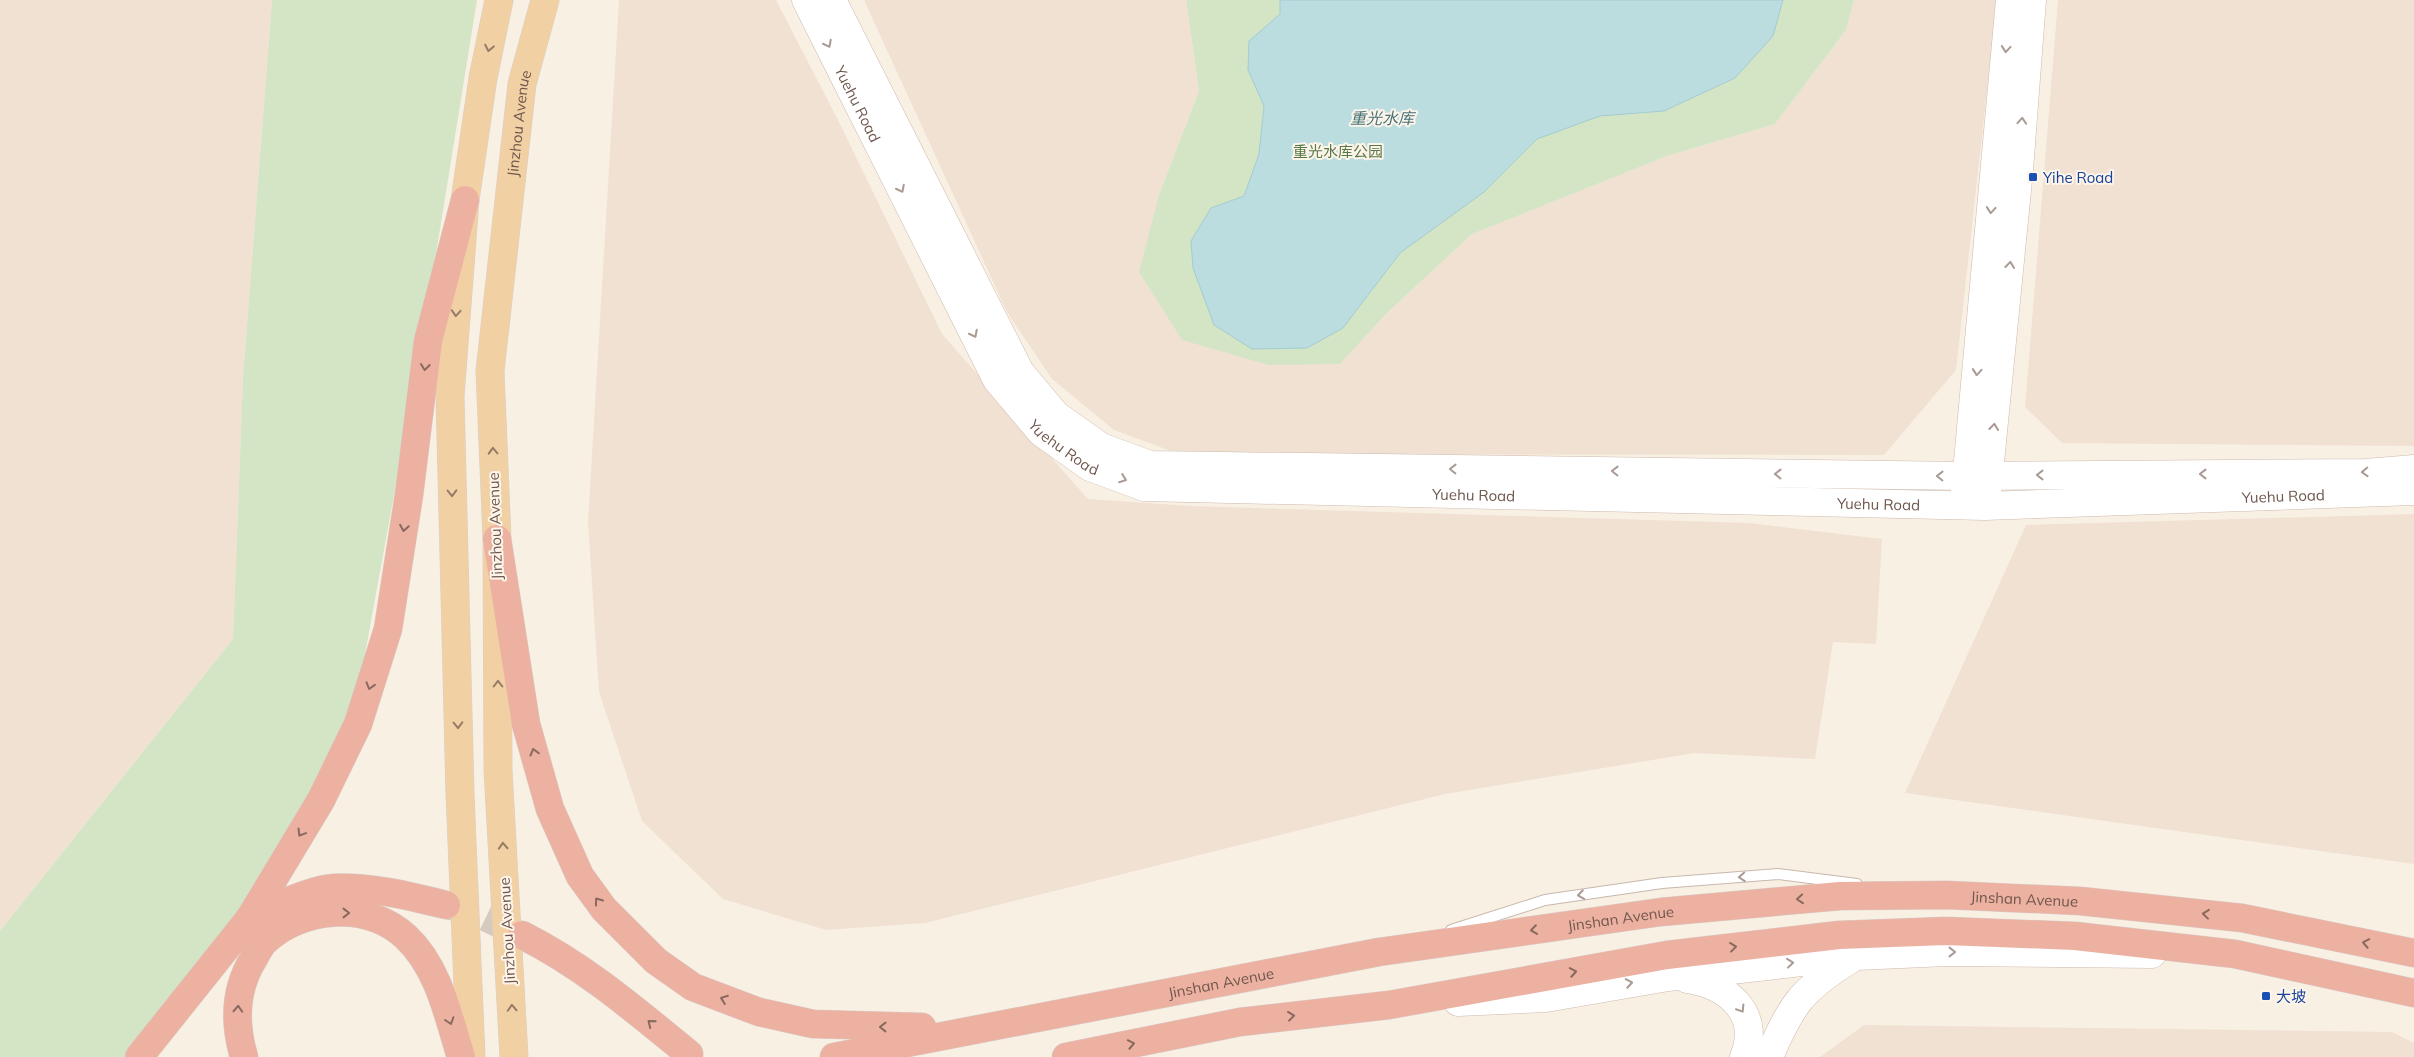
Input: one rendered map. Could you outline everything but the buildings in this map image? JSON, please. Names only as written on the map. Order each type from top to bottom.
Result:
[{"type":"highway","points":[[139,1057],[250,918],[321,800],[354,732],[388,629],[409,495],[428,341],[465,200]]},
{"type":"highway","points":[[497,539],[526,724],[550,809],[580,876],[610,915],[656,961],[694,987],[760,1012],[813,1024],[874,1027],[984,1028]]},
{"type":"highway","points":[[250,918],[276,905],[332,888],[398,893],[446,905]]},
{"type":"highway","name":"Jinshan Avenue","points":[[834,1057],[1379,952],[1661,912],[1840,896],[1947,895],[2080,901],[2242,918],[2414,953]]},
{"type":"highway","points":[[244,1057],[237,1022],[239,993],[246,970],[263,943],[291,923],[325,913],[345,912],[355,912],[380,921],[406,937],[433,972],[461,1057]]},
{"type":"highway","points":[[1066,1057],[1240,1022],[1389,1005],[1667,955],[1839,935],[1946,931],[2076,936],[2235,954],[2414,993]]},
{"type":"highway","points":[[522,935],[554,951],[606,986],[689,1054]]},
{"type":"highway","points":[[1166,1057],[1240,1022]]},
{"type":"main road","points":[[471,1057],[460,794],[450,396],[465,200],[483,78],[499,0]]},
{"type":"main road","points":[[522,84],[532,0]]},
{"type":"main road","name":"Jinzhou Avenue","points":[[514,1057],[498,770],[497,539],[490,371],[522,84],[545,0]]},
{"type":"main road","name":"Yuehu Road","points":[[806,0],[997,380],[1041,432],[1090,467],[1144,487],[1975,506],[2414,490]]},
{"type":"main road","name":"Yuehu Road","points":[[832,0],[1020,372],[1056,415],[1101,447],[1150,465],[1978,476],[2366,472],[2414,469]]},
{"type":"main road","points":[[1975,506],[2010,0]]},
{"type":"main road","points":[[1978,476],[2018,179],[2032,0]]},
{"type":"main road","points":[[1389,1005],[1546,998],[1668,977],[1857,956],[1947,952],[2235,954]]},
{"type":"main road","points":[[1769,1057],[1784,1020],[1803,995],[1823,976],[1857,956]]},
{"type":"main road","points":[[1668,977],[1702,981],[1720,989],[1734,999],[1745,1014],[1750,1030],[1744,1057]]},
{"type":"shaded area","points":[[0,0],[272,0],[243,377],[233,639],[0,931]]},
{"type":"shaded area","points":[[619,0],[776,0],[838,120],[942,334],[1088,499],[1190,506],[1750,523],[1882,539],[1876,644],[1833,642],[1815,759],[1695,753],[1445,794],[925,923],[826,930],[723,899],[642,821],[599,692],[588,522]]},
{"type":"shaded area","points":[[864,0],[1186,0],[1199,91],[1159,195],[1340,364],[1386,314],[1472,234],[1667,156],[1775,124],[1846,30],[1854,0],[1997,0],[1956,370],[1884,455],[1179,454],[1114,430],[1052,379],[1007,312]]},
{"type":"shaded area","points":[[2058,0],[2414,0],[2414,446],[2062,443],[2025,407]]},
{"type":"shaded area","points":[[2414,514],[2414,864],[1905,793],[2026,525]]},
{"type":"shaded area","points":[[1864,1025],[2392,1032],[2414,1043],[2414,1057],[1820,1057]]},
{"type":"green space","points":[[272,0],[477,0],[421,347],[361,676],[346,723],[298,827],[199,968],[128,1057],[0,1057],[0,931],[233,639],[243,377]]},
{"type":"green space","name":"重光水库","points":[[1186,0],[1854,0],[1846,30],[1775,124],[1667,156],[1472,234],[1386,314],[1340,364],[1269,365],[1182,340],[1139,272],[1159,195],[1199,91]]},
{"type":"water","name":"重光水库","points":[[1280,0],[1783,0],[1773,36],[1735,78],[1664,111],[1600,116],[1537,139],[1484,192],[1400,253],[1343,328],[1307,348],[1252,349],[1214,325],[1193,268],[1191,241],[1211,208],[1244,196],[1259,154],[1264,106],[1248,70],[1249,41],[1280,14]]},
{"type":"tunnel","points":[[446,905],[473,911],[522,935]]},
{"type":"place","name":"Yihe Road","points":[[2033,177]]},
{"type":"place","name":"大坡","points":[[2266,996]]},
{"type":"park label","name":"重光水库公园","points":[[1338,151]]}]
